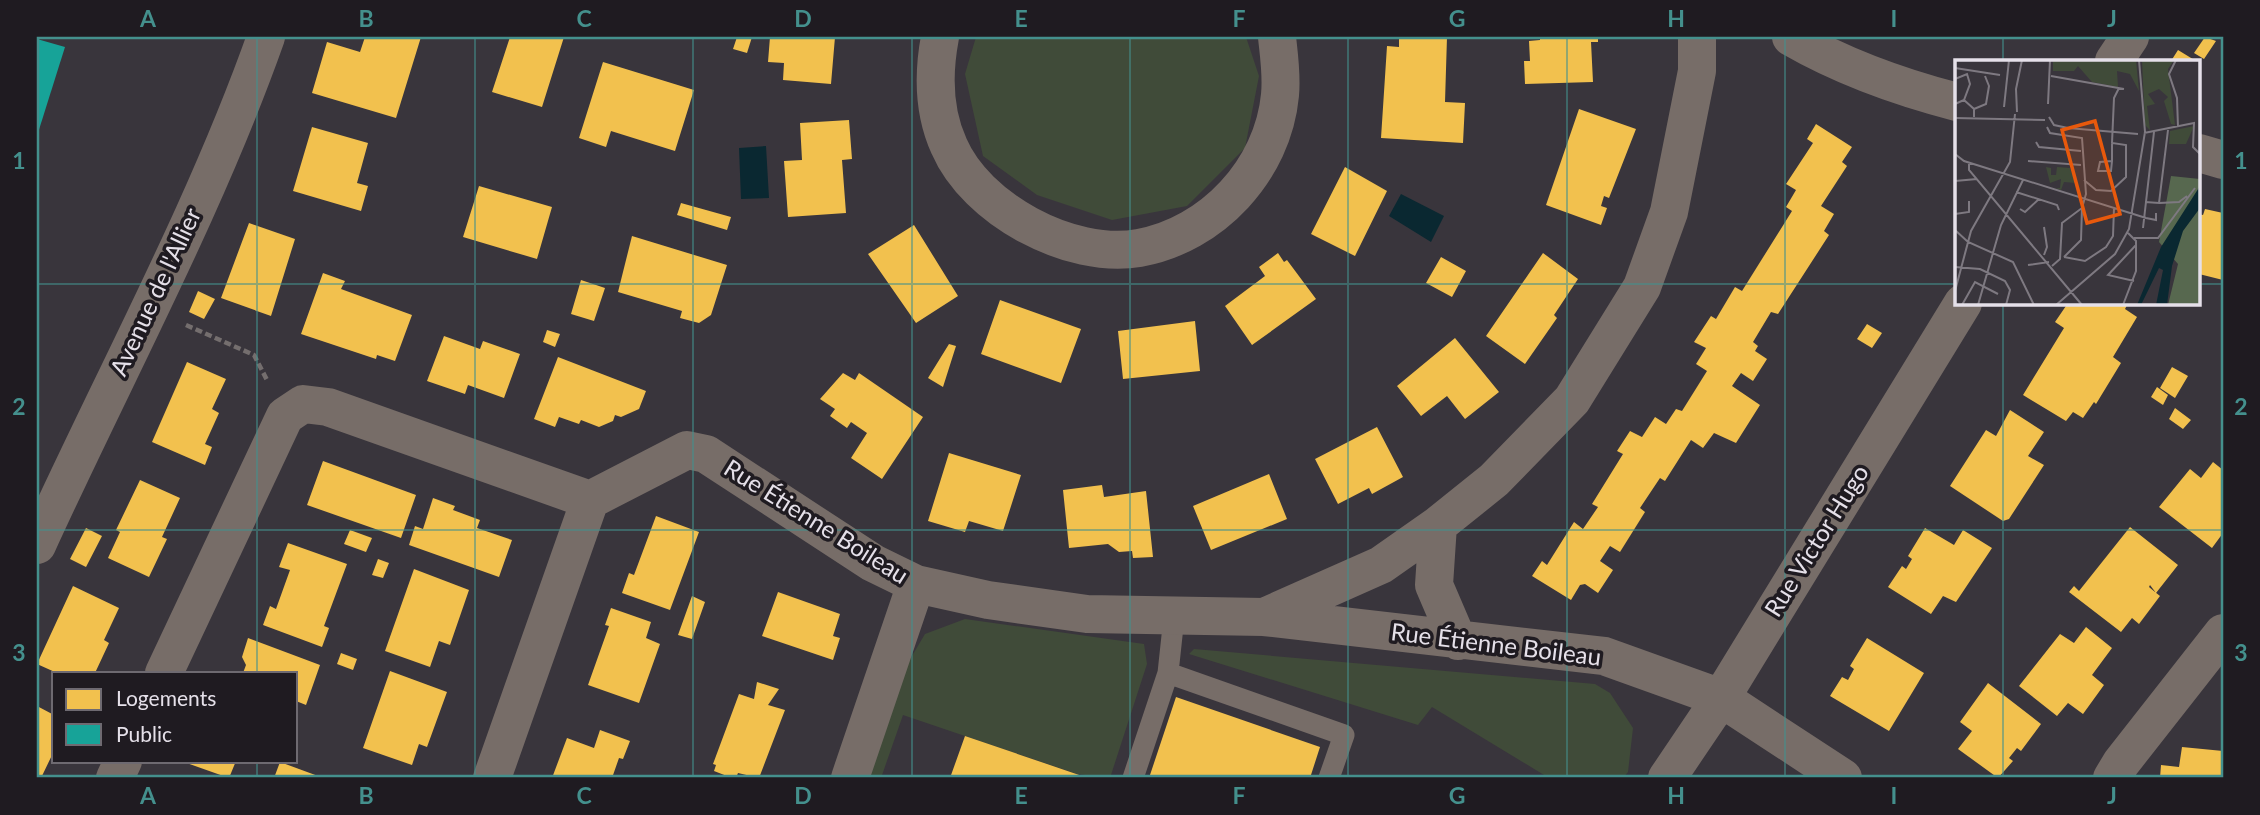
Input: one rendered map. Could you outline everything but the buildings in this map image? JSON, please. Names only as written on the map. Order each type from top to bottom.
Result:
[{"type":"street","name":"Avenue de l'Allier","points":[[37,545],[151,307],[248,88],[266,37]]},
{"type":"street","points":[[940,37],[935,61],[935,92],[949,147],[966,176],[1014,217],[1039,231],[1067,241],[1103,248],[1136,249],[1165,242],[1193,228],[1220,210],[1242,188],[1260,160],[1280,99],[1281,73],[1277,37]]},
{"type":"street","name":"Rue Étienne Boileau","points":[[1264,617],[1381,565],[1438,525],[1494,480],[1572,400],[1642,287],[1669,212],[1697,71],[1697,37]]},
{"type":"street","points":[[1791,37],[1819,53],[1896,86],[1955,101]]},
{"type":"street","points":[[2115,60],[2130,37]]},
{"type":"street","points":[[2200,153],[2223,160]]},
{"type":"street","name":"Rue Victor Hugo","points":[[1667,778],[1721,698],[1963,304]]},
{"type":"street","points":[[164,672],[285,416],[303,404],[328,407],[590,500],[492,778]]},
{"type":"street","name":"Rue Étienne Boileau","points":[[590,500],[688,450],[706,454],[873,563],[916,584],[988,600],[1087,614],[1264,617],[1604,656],[1721,698],[1843,778]]},
{"type":"street","points":[[1438,525],[1434,585],[1458,641]]},
{"type":"street","points":[[850,778],[916,584]]},
{"type":"street","points":[[2112,778],[2120,763],[2223,633]]},
{"type":"street","points":[[115,778],[123,762]]},
{"type":"lane","points":[[1133,778],[1168,673],[1174,617]]},
{"type":"lane","points":[[1168,673],[1344,735],[1328,778]]},
{"type":"path","points":[[151,307],[254,355],[285,416]]},
{"type":"green space","points":[[976,37],[1246,37],[1259,76],[1245,148],[1187,206],[1112,220],[1037,195],[983,156],[965,74]]},
{"type":"green space","points":[[965,619],[1144,644],[1147,664],[1110,778],[1077,774],[903,715],[881,778],[866,778],[906,666],[925,634]]},
{"type":"green space","points":[[1194,649],[1595,684],[1610,693],[1633,728],[1628,772],[1623,778],[1549,778],[1432,707],[1418,725],[1189,654]]},
{"type":"water","points":[[766,146],[769,198],[741,199],[739,148]]},
{"type":"water","points":[[1401,194],[1444,216],[1431,242],[1389,216]]}]
